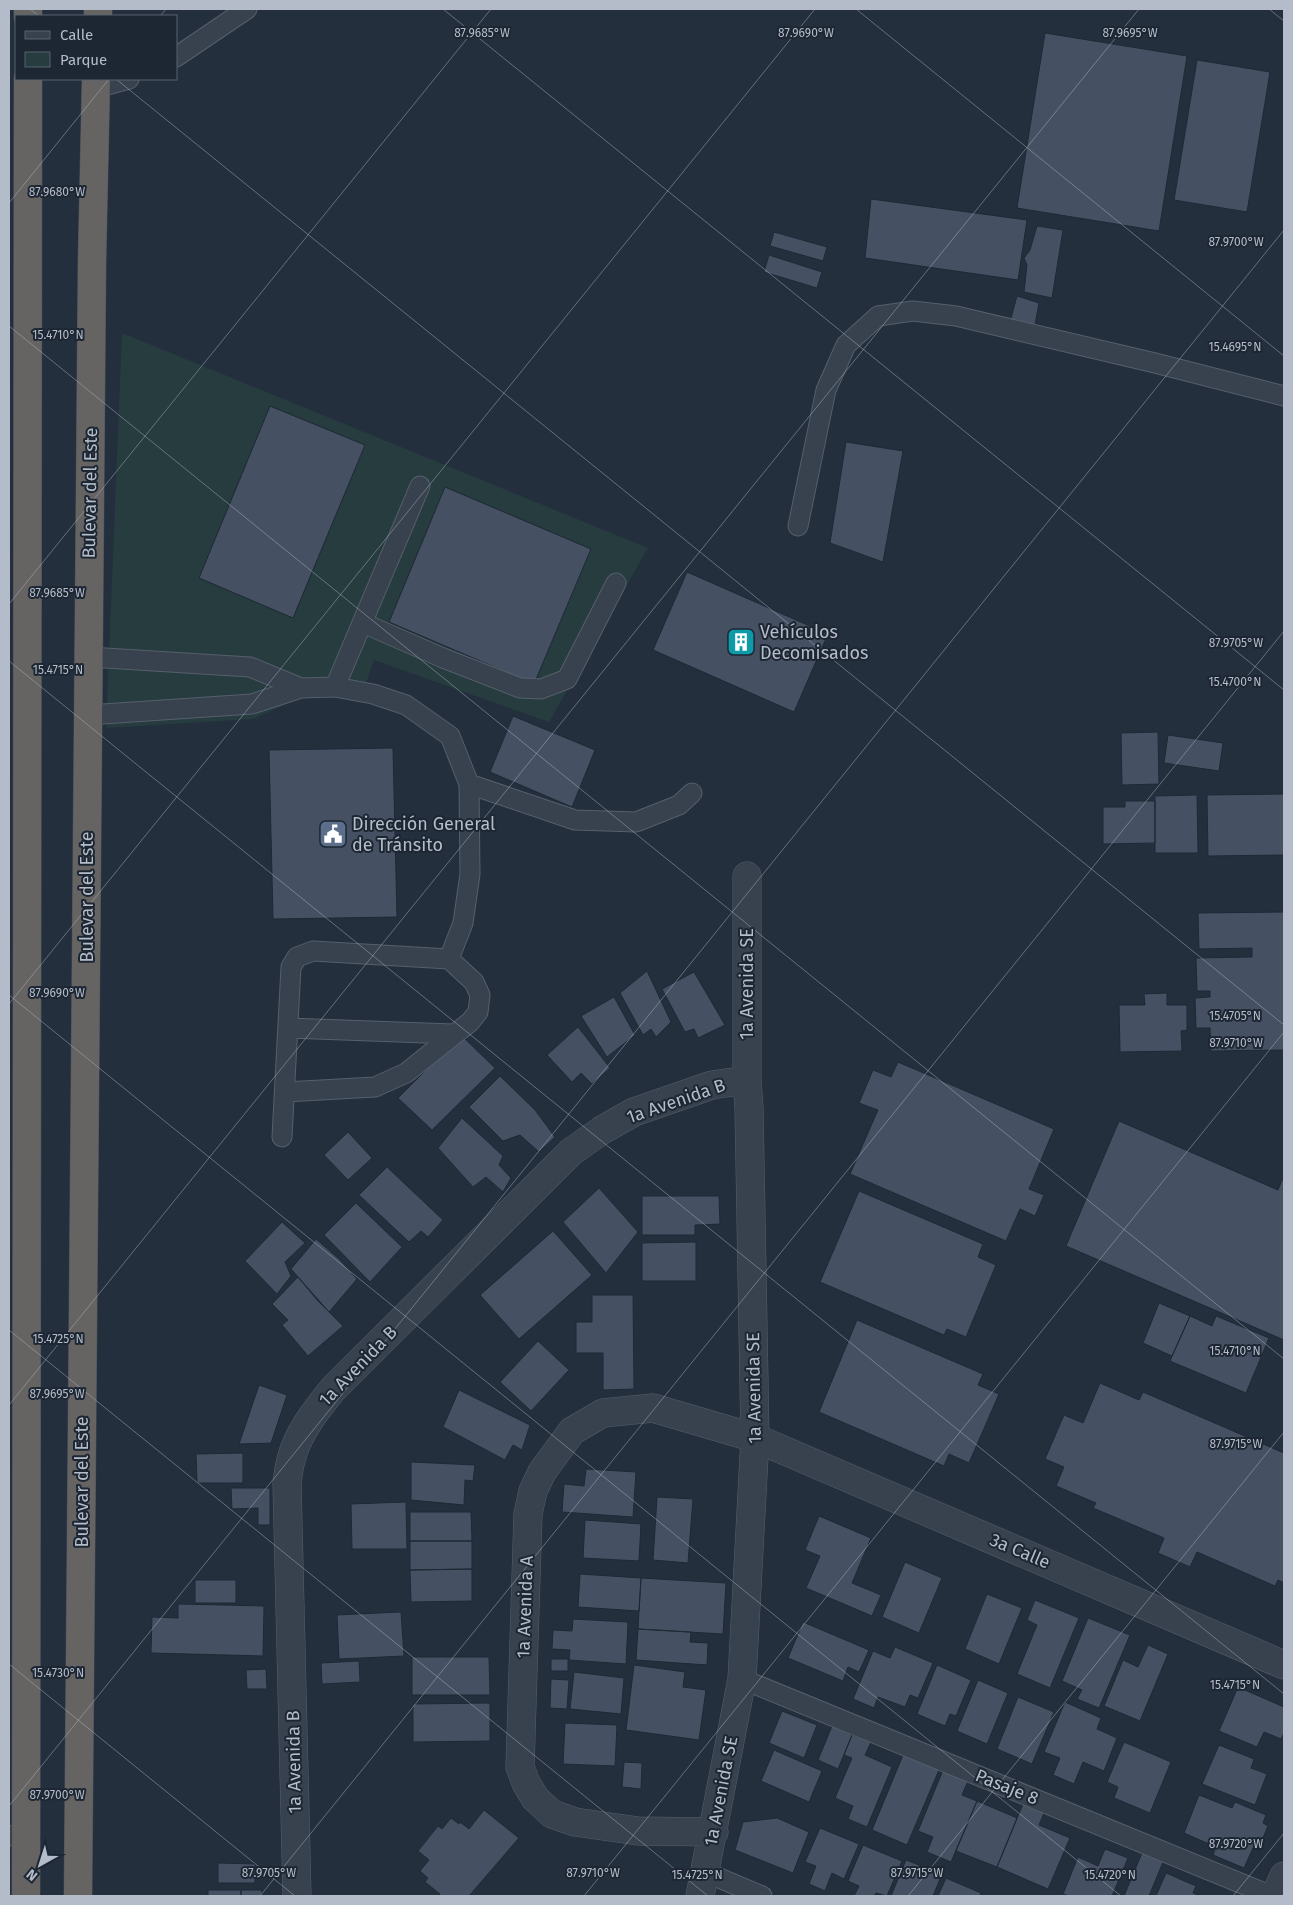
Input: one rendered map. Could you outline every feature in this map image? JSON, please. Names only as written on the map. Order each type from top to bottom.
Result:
[{"type":"highway","points":[[26,1896],[18,1835],[28,80]]},
{"type":"highway","name":"Bulevar del Este","points":[[78,1896],[92,281],[96,83]]},
{"type":"street","name":"1a Avenida SE","points":[[703,1884],[742,1679],[755,1438],[747,1080],[747,876]]},
{"type":"street","name":"1a Avenida B","points":[[297,1896],[287,1483],[291,1459],[302,1432],[333,1389],[571,1152],[602,1130],[634,1112],[712,1085],[747,1080]]},
{"type":"street","name":"1a Avenida A","points":[[714,1832],[638,1831],[575,1822],[552,1814],[535,1798],[526,1783],[520,1767],[528,1514],[533,1491],[542,1472],[557,1450],[572,1431],[603,1412],[653,1408],[755,1438]]},
{"type":"street","name":"3a Calle","points":[[755,1438],[1284,1665]]},
{"type":"street","points":[[1274,1896],[1284,1876]]},
{"type":"lane","points":[[178,56],[247,9]]},
{"type":"lane","points":[[96,83],[121,80]]},
{"type":"lane","points":[[798,526],[826,390],[846,345],[878,316],[913,311],[956,316],[1156,363],[1284,396]]},
{"type":"lane","points":[[335,687],[420,486]]},
{"type":"lane","points":[[363,623],[520,688],[542,689],[567,679],[616,583]]},
{"type":"lane","points":[[89,657],[250,667],[301,688]]},
{"type":"lane","points":[[88,715],[252,704],[301,688],[335,687],[373,694],[406,705],[450,736],[469,784],[470,874],[463,923],[449,959]]},
{"type":"lane","points":[[469,784],[575,820],[636,822],[679,805],[692,793]]},
{"type":"lane","points":[[282,1137],[290,967],[297,957],[313,951],[449,959],[474,982],[480,995],[478,1012],[470,1022],[406,1073],[375,1087],[285,1092]]},
{"type":"lane","points":[[288,1028],[454,1034]]},
{"type":"lane","name":"Pasaje 8","points":[[742,1679],[1274,1896]]},
{"type":"lane","points":[[703,1884],[762,1896]]},
{"type":"green space","points":[[122,333],[648,548],[549,722],[374,660],[361,698],[307,695],[253,719],[106,728]]},
{"type":"building","points":[[1045,33],[1187,56],[1159,231],[1017,208]]},
{"type":"building","points":[[1197,60],[1270,72],[1247,212],[1174,200]]},
{"type":"building","points":[[871,199],[1027,220],[1018,280],[865,258]]},
{"type":"building","points":[[1037,226],[1063,230],[1052,298],[1024,292],[1027,265],[1024,258],[1030,250]]},
{"type":"building","points":[[774,232],[827,247],[823,261],[770,246]]},
{"type":"building","points":[[769,255],[822,272],[817,288],[764,272]]},
{"type":"building","points":[[1017,296],[1039,303],[1034,330],[1010,322]]},
{"type":"building","points":[[270,406],[365,445],[293,618],[199,578]]},
{"type":"building","points":[[846,442],[903,451],[883,562],[830,543]]},
{"type":"building","points":[[445,487],[591,549],[534,684],[389,622]]},
{"type":"building","name":"Vehículos Decomisados","points":[[687,572],[828,634],[794,712],[653,650]]},
{"type":"building","points":[[513,716],[595,750],[572,807],[490,772]]},
{"type":"building","points":[[1158,732],[1159,784],[1122,785],[1121,733]]},
{"type":"building","points":[[1168,735],[1223,743],[1219,771],[1164,763]]},
{"type":"building","name":"Dirección General de Tránsito","points":[[393,748],[397,917],[273,919],[269,750]]},
{"type":"building","points":[[1284,794],[1284,855],[1208,856],[1207,795]]},
{"type":"building","points":[[1197,795],[1198,853],[1155,853],[1155,796]]},
{"type":"building","points":[[1125,801],[1155,801],[1155,843],[1103,844],[1103,807],[1125,807]]},
{"type":"building","points":[[1284,912],[1284,1050],[1211,1051],[1210,1028],[1196,1028],[1195,998],[1210,997],[1210,991],[1197,991],[1196,958],[1252,957],[1252,948],[1199,949],[1198,913]]},
{"type":"building","points":[[647,971],[671,1022],[656,1037],[651,1029],[643,1035],[620,993]]},
{"type":"building","points":[[694,972],[725,1025],[698,1038],[694,1029],[685,1032],[662,989]]},
{"type":"building","points":[[1167,993],[1167,1005],[1187,1005],[1187,1030],[1181,1031],[1182,1051],[1120,1052],[1119,1005],[1145,1005],[1144,994]]},
{"type":"building","points":[[614,997],[635,1035],[607,1057],[581,1016]]},
{"type":"building","points":[[578,1027],[610,1068],[592,1084],[581,1073],[572,1082],[547,1055]]},
{"type":"building","points":[[461,1035],[495,1068],[432,1130],[398,1098]]},
{"type":"building","points":[[898,1062],[1054,1129],[1029,1189],[1044,1195],[1035,1216],[1020,1209],[1006,1241],[850,1174],[878,1110],[859,1103],[873,1070],[891,1077]]},
{"type":"building","points":[[500,1076],[535,1110],[555,1137],[539,1152],[520,1135],[503,1141],[469,1107]]},
{"type":"building","points":[[462,1118],[503,1156],[499,1165],[511,1178],[503,1192],[486,1177],[473,1187],[438,1148]]},
{"type":"building","points":[[1119,1121],[1278,1190],[1282,1180],[1284,1180],[1284,1340],[1066,1246]]},
{"type":"building","points":[[348,1132],[372,1158],[348,1180],[324,1155]]},
{"type":"building","points":[[387,1167],[443,1220],[428,1237],[421,1231],[409,1242],[359,1195]]},
{"type":"building","points":[[599,1188],[638,1232],[606,1273],[563,1222]]},
{"type":"building","points":[[859,1191],[983,1244],[978,1257],[996,1265],[966,1337],[947,1329],[944,1335],[820,1282]]},
{"type":"building","points":[[642,1196],[719,1196],[720,1224],[695,1225],[695,1235],[642,1235]]},
{"type":"building","points":[[356,1203],[402,1247],[370,1282],[324,1235]]},
{"type":"building","points":[[282,1222],[305,1243],[285,1262],[291,1276],[277,1294],[245,1261]]},
{"type":"building","points":[[553,1231],[592,1275],[519,1339],[480,1295]]},
{"type":"building","points":[[316,1239],[339,1259],[357,1279],[329,1312],[291,1269]]},
{"type":"building","points":[[696,1242],[696,1281],[642,1281],[642,1243]]},
{"type":"building","points":[[298,1277],[318,1301],[343,1326],[308,1356],[282,1325],[288,1320],[272,1304]]},
{"type":"building","points":[[592,1295],[633,1295],[634,1389],[603,1390],[603,1353],[576,1353],[576,1322],[592,1322]]},
{"type":"building","points":[[1159,1303],[1190,1316],[1172,1356],[1143,1343]]},
{"type":"building","points":[[1190,1316],[1212,1326],[1216,1316],[1269,1338],[1246,1393],[1170,1361]]},
{"type":"building","points":[[857,1320],[983,1374],[978,1385],[999,1394],[969,1463],[949,1454],[944,1466],[819,1412]]},
{"type":"building","points":[[538,1341],[569,1370],[531,1411],[500,1382]]},
{"type":"building","points":[[1100,1383],[1139,1400],[1143,1392],[1284,1453],[1284,1583],[1278,1580],[1275,1586],[1197,1552],[1190,1567],[1158,1553],[1164,1538],[1093,1508],[1096,1503],[1056,1486],[1064,1467],[1045,1459],[1064,1415],[1083,1423]]},
{"type":"building","points":[[259,1385],[287,1395],[271,1443],[239,1444]]},
{"type":"building","points":[[459,1390],[530,1425],[522,1450],[513,1445],[505,1460],[443,1427]]},
{"type":"building","points":[[243,1453],[243,1483],[197,1483],[196,1454]]},
{"type":"building","points":[[411,1462],[475,1465],[473,1481],[465,1480],[464,1505],[411,1500]]},
{"type":"building","points":[[586,1469],[636,1472],[633,1517],[562,1512],[564,1484],[584,1486]]},
{"type":"building","points":[[231,1488],[270,1488],[270,1525],[258,1525],[258,1508],[232,1509]]},
{"type":"building","points":[[657,1497],[693,1499],[688,1563],[653,1560]]},
{"type":"building","points":[[406,1502],[407,1549],[352,1549],[351,1504]]},
{"type":"building","points":[[410,1512],[471,1512],[472,1541],[410,1541]]},
{"type":"building","points":[[819,1516],[871,1538],[852,1583],[881,1595],[872,1616],[806,1588],[820,1556],[805,1550]]},
{"type":"building","points":[[585,1520],[641,1524],[639,1561],[583,1558]]},
{"type":"building","points":[[410,1541],[472,1541],[472,1569],[410,1570]]},
{"type":"building","points":[[905,1562],[942,1578],[919,1633],[882,1617]]},
{"type":"building","points":[[472,1569],[472,1601],[411,1602],[410,1570]]},
{"type":"building","points":[[580,1574],[641,1578],[639,1611],[578,1607]]},
{"type":"building","points":[[641,1578],[726,1583],[723,1634],[638,1629]]},
{"type":"building","points":[[195,1580],[236,1580],[236,1603],[195,1603]]},
{"type":"building","points":[[987,1594],[1022,1608],[999,1664],[965,1649]]},
{"type":"building","points":[[1035,1600],[1079,1618],[1050,1688],[1017,1674],[1037,1625],[1027,1620]]},
{"type":"building","points":[[178,1604],[264,1606],[263,1656],[151,1653],[152,1617],[178,1618]]},
{"type":"building","points":[[401,1612],[404,1656],[339,1659],[337,1615]]},
{"type":"building","points":[[1088,1618],[1130,1635],[1099,1708],[1077,1699],[1082,1690],[1062,1681]]},
{"type":"building","points":[[573,1619],[628,1622],[626,1664],[569,1660],[570,1650],[552,1649],[553,1630],[572,1631]]},
{"type":"building","points":[[803,1622],[869,1650],[859,1672],[848,1667],[843,1681],[788,1658]]},
{"type":"building","points":[[638,1629],[691,1632],[690,1642],[708,1643],[707,1665],[636,1660]]},
{"type":"building","points":[[1148,1645],[1168,1654],[1140,1721],[1104,1706],[1123,1660],[1138,1667]]},
{"type":"building","points":[[895,1647],[933,1663],[918,1698],[910,1695],[905,1707],[878,1697],[874,1708],[853,1699],[873,1651],[890,1658]]},
{"type":"building","points":[[412,1657],[489,1657],[490,1695],[412,1695]]},
{"type":"building","points":[[551,1659],[568,1659],[568,1671],[551,1671]]},
{"type":"building","points":[[359,1661],[360,1682],[322,1684],[321,1663]]},
{"type":"building","points":[[634,1665],[685,1672],[683,1687],[706,1690],[699,1740],[626,1730]]},
{"type":"building","points":[[937,1665],[971,1680],[956,1716],[950,1714],[945,1726],[917,1714]]},
{"type":"building","points":[[266,1669],[267,1689],[247,1689],[246,1670]]},
{"type":"building","points":[[574,1672],[624,1678],[621,1714],[570,1709]]},
{"type":"building","points":[[551,1679],[569,1680],[567,1709],[550,1708]]},
{"type":"building","points":[[978,1680],[1008,1693],[987,1744],[957,1731]]},
{"type":"building","points":[[1238,1687],[1284,1707],[1284,1733],[1281,1739],[1264,1732],[1257,1747],[1219,1731]]},
{"type":"building","points":[[1018,1697],[1054,1712],[1032,1764],[997,1749]]},
{"type":"building","points":[[1065,1702],[1101,1718],[1097,1729],[1117,1738],[1104,1771],[1083,1762],[1074,1784],[1053,1775],[1060,1758],[1044,1752]]},
{"type":"building","points":[[490,1703],[490,1741],[413,1742],[413,1704]]},
{"type":"building","points":[[782,1711],[817,1725],[804,1758],[769,1743]]},
{"type":"building","points":[[565,1723],[617,1725],[615,1766],[563,1764]]},
{"type":"building","points":[[832,1726],[852,1735],[838,1769],[818,1760]]},
{"type":"building","points":[[852,1735],[871,1742],[865,1755],[892,1767],[867,1827],[848,1819],[853,1806],[835,1798],[852,1758],[844,1755]]},
{"type":"building","points":[[1124,1742],[1171,1762],[1150,1813],[1114,1798],[1118,1787],[1107,1782]]},
{"type":"building","points":[[1219,1745],[1254,1759],[1251,1768],[1267,1774],[1255,1805],[1202,1784]]},
{"type":"building","points":[[774,1750],[822,1771],[809,1802],[761,1781]]},
{"type":"building","points":[[903,1755],[939,1770],[907,1845],[872,1830]]},
{"type":"building","points":[[624,1762],[642,1763],[641,1789],[622,1787]]},
{"type":"building","points":[[943,1770],[968,1781],[962,1795],[977,1801],[951,1862],[927,1852],[933,1837],[918,1831]]},
{"type":"building","points":[[1199,1795],[1232,1808],[1235,1802],[1266,1815],[1263,1823],[1268,1826],[1258,1850],[1253,1848],[1244,1868],[1213,1855],[1216,1847],[1184,1833]]},
{"type":"building","points":[[977,1801],[1017,1818],[997,1867],[956,1851]]},
{"type":"building","points":[[1023,1804],[1044,1813],[1039,1825],[1070,1838],[1048,1889],[997,1867]]},
{"type":"building","points":[[484,1810],[519,1838],[469,1896],[439,1896],[440,1894],[425,1882],[428,1878],[420,1871],[429,1860],[418,1851],[438,1826],[442,1829],[451,1818],[469,1829]]},
{"type":"building","points":[[777,1818],[809,1832],[793,1873],[735,1850],[743,1822]]},
{"type":"building","points":[[820,1828],[859,1844],[844,1879],[832,1873],[825,1891],[809,1884],[816,1866],[805,1862]]},
{"type":"building","points":[[863,1845],[902,1861],[887,1896],[876,1893],[874,1896],[854,1896],[859,1886],[848,1881]]},
{"type":"building","points":[[1105,1849],[1128,1858],[1112,1896],[1069,1896],[1063,1894],[1078,1857],[1098,1866]]},
{"type":"building","points":[[1142,1853],[1163,1862],[1149,1896],[1124,1896]]},
{"type":"building","points":[[906,1860],[942,1874],[933,1896],[891,1896]]},
{"type":"building","points":[[218,1863],[255,1864],[255,1883],[218,1883]]},
{"type":"building","points":[[1166,1873],[1196,1886],[1193,1893],[1201,1896],[1156,1896]]},
{"type":"building","points":[[946,1878],[981,1893],[980,1896],[938,1896]]},
{"type":"building","points":[[208,1890],[241,1890],[241,1896],[208,1896]]},
{"type":"building","points":[[241,1890],[262,1890],[262,1896],[241,1896]]},
{"type":"place","name":"Vehículos Decomisados","points":[[741,642]]},
{"type":"place","name":"Dirección General de Tránsito","points":[[333,834]]}]
